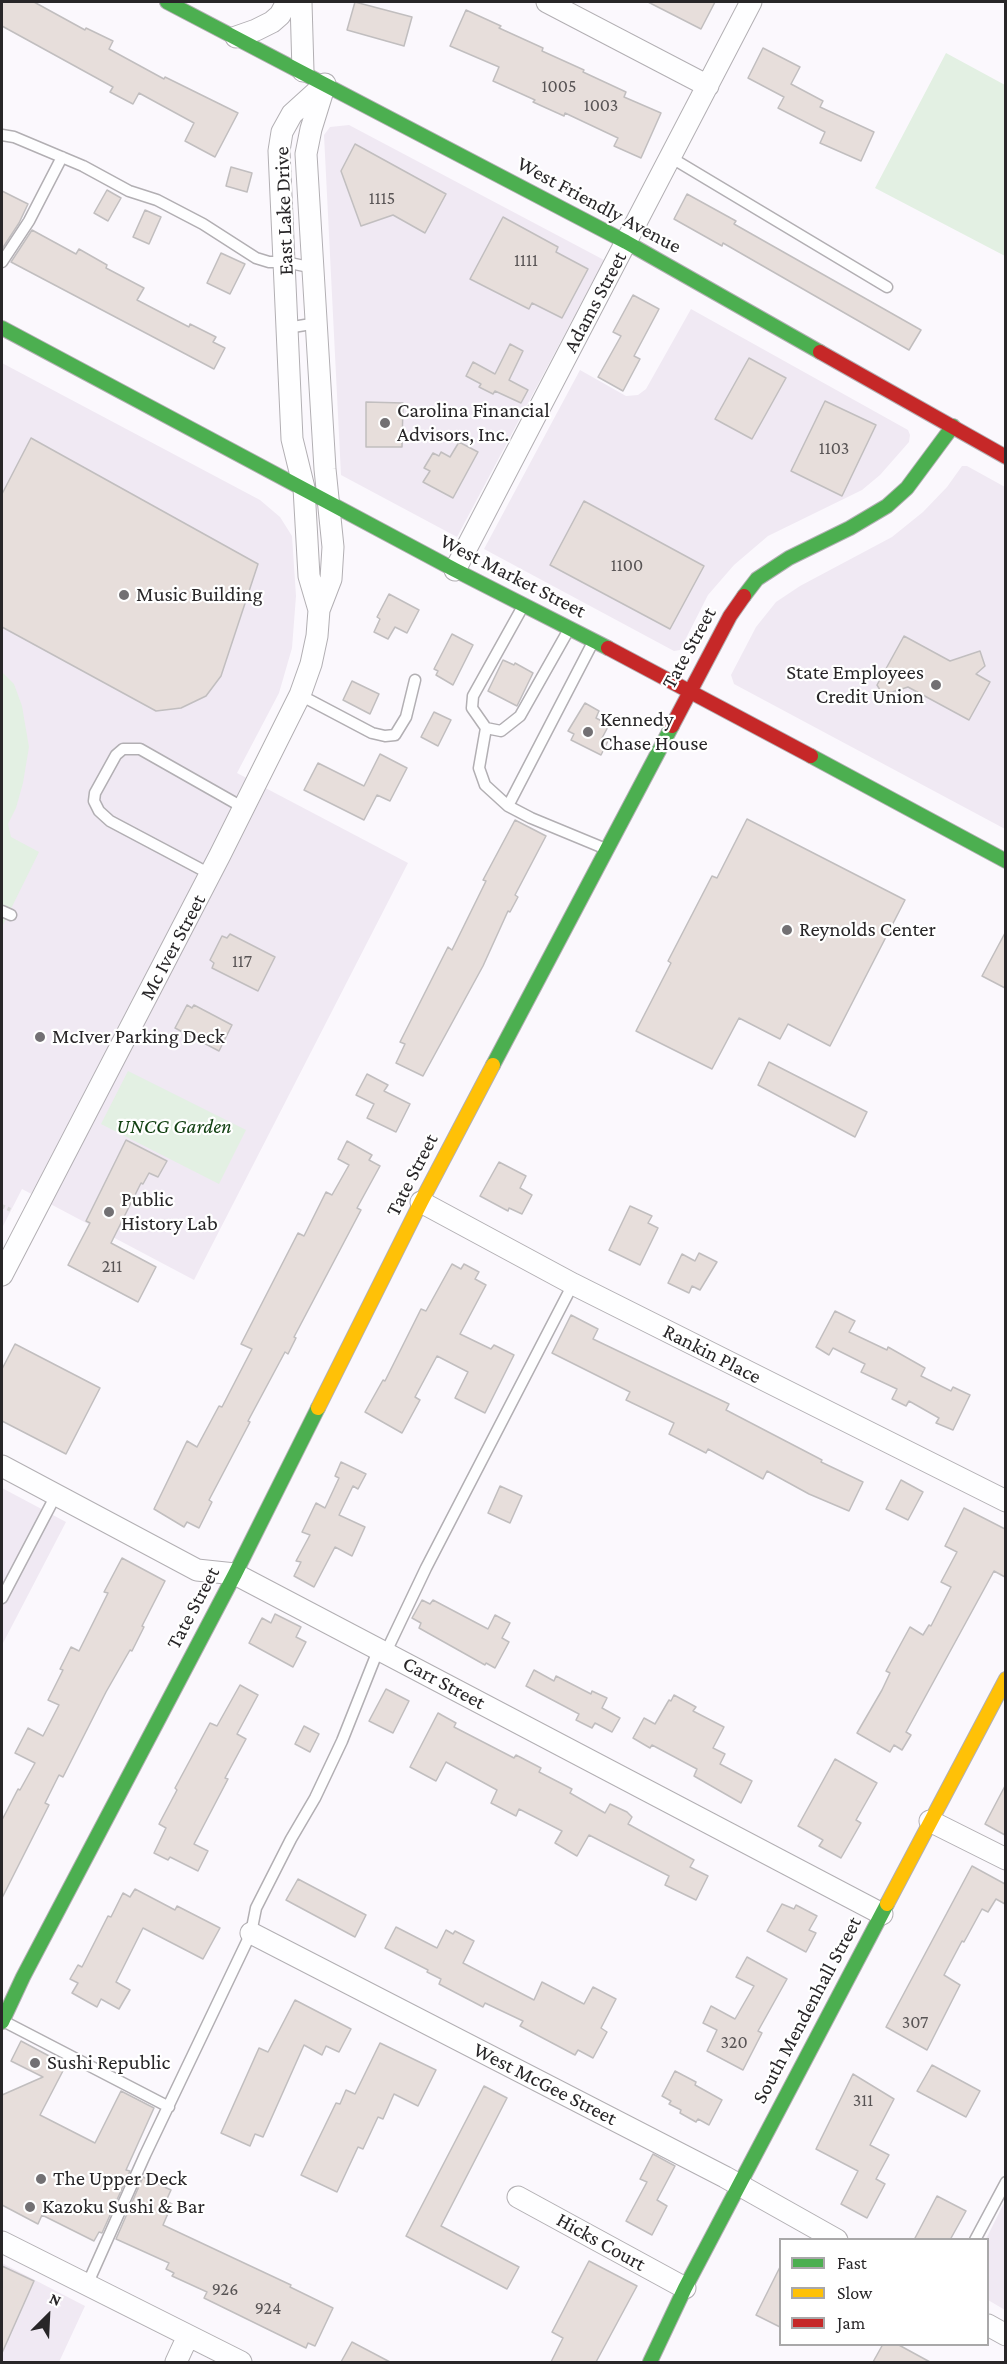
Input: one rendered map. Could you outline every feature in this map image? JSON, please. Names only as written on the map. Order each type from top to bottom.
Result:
[{"type":"street","name":"West Friendly Avenue","points":[[167,2],[303,71],[626,242],[1005,457]]},
{"type":"street","points":[[236,37],[272,22],[280,15],[287,2]]},
{"type":"street","points":[[301,2],[303,71]]},
{"type":"street","points":[[547,2],[708,86]]},
{"type":"street","name":"Adams Street","points":[[455,570],[751,2]]},
{"type":"street","name":"East Lake Drive","points":[[304,488],[292,439],[279,151],[282,132],[292,114],[326,84]]},
{"type":"street","name":"East Lake Drive","points":[[326,84],[311,129],[306,154],[329,502]]},
{"type":"street","name":"West Market Street","points":[[2,328],[455,570],[690,690],[1005,861]]},
{"type":"street","name":"Tate Street","points":[[2,2021],[235,1574],[422,1202],[730,616],[757,579],[789,558],[857,524],[887,506],[907,488],[953,426]]},
{"type":"street","name":"Mc Iver Street","points":[[304,488],[309,576],[319,610]]},
{"type":"street","name":"Mc Iver Street","points":[[2,1275],[244,808],[300,695],[317,636],[319,610],[331,579],[333,547],[329,502]]},
{"type":"street","name":"Rankin Place","points":[[422,1202],[573,1284],[1005,1501]]},
{"type":"street","name":"Carr Street","points":[[2,1466],[198,1570],[235,1574],[882,1914]]},
{"type":"street","name":"South Mendenhall Street","points":[[650,2362],[739,2184],[1005,1679]]},
{"type":"street","points":[[930,1821],[1005,1859]]},
{"type":"street","name":"West McGee Street","points":[[251,1933],[739,2184],[834,2238]]},
{"type":"street","name":"Hicks Court","points":[[518,2197],[685,2288]]},
{"type":"street","points":[[2,2242],[241,2362]]},
{"type":"street","points":[[989,2326],[1005,2335]]},
{"type":"street","points":[[176,2362],[188,2336]]},
{"type":"lane","points":[[2,135],[14,137],[62,157],[129,191],[157,200],[203,224],[256,258],[314,268]]},
{"type":"lane","points":[[2,262],[29,220],[62,157]]},
{"type":"lane","points":[[670,158],[887,287]]},
{"type":"lane","points":[[288,328],[317,323]]},
{"type":"lane","points":[[524,605],[473,696],[472,708],[486,728],[501,731],[520,716],[570,628]]},
{"type":"lane","points":[[508,806],[594,641]]},
{"type":"lane","points":[[300,695],[372,732],[385,736],[394,735],[406,717],[415,680]]},
{"type":"lane","points":[[486,728],[479,768],[485,785],[508,806],[531,818],[607,849]]},
{"type":"lane","points":[[210,874],[110,821],[99,811],[94,801],[94,793],[116,755],[123,749],[140,749],[244,808]]},
{"type":"lane","points":[[87,2285],[145,2155],[251,1933],[256,1908],[315,1798],[382,1650],[573,1284]]},
{"type":"lane","points":[[2,1598],[56,1495]]},
{"type":"lane","points":[[2,2021],[169,2107]]},
{"type":"lane","points":[[976,2238],[1005,2182]]},
{"type":"path","points":[[2,1206],[13,1211]]},
{"type":"shaded area","points":[[349,125],[604,260],[457,537],[341,475],[324,135],[330,127]]},
{"type":"shaded area","points":[[691,309],[908,430],[910,435],[909,442],[880,475],[862,490],[768,536],[734,565],[708,595],[680,650],[674,651],[484,549],[580,370],[626,396],[638,395],[646,389]]},
{"type":"shaded area","points":[[2,363],[260,500],[280,517],[292,536],[296,596],[292,648],[279,693],[237,773],[408,863],[194,1280],[22,1189],[2,1228]]},
{"type":"shaded area","points":[[962,466],[967,466],[1005,487],[1005,829],[734,684],[731,675],[756,627],[776,602],[800,586],[892,537],[923,512],[947,487]]},
{"type":"shaded area","points":[[2,1488],[66,1522],[2,1645]]},
{"type":"shaded area","points":[[1005,2201],[1005,2310],[989,2301],[989,2238],[986,2238]]},
{"type":"shaded area","points":[[2,2263],[85,2306],[59,2362],[2,2362]]},
{"type":"green space","points":[[946,53],[1005,85],[1005,256],[875,188]]},
{"type":"green space","points":[[2,672],[14,684],[22,706],[29,747],[23,783],[16,808],[8,824],[11,837],[39,852],[2,927]]},
{"type":"green space","name":"UNCG Garden","points":[[128,1071],[246,1130],[219,1184],[101,1124]]},
{"type":"building","points":[[2,2],[34,2],[85,30],[86,28],[113,41],[109,49],[164,79],[165,77],[238,113],[215,157],[185,141],[194,123],[139,93],[133,104],[110,92],[113,87],[2,26]]},
{"type":"building","points":[[355,2],[412,17],[404,46],[347,30]]},
{"type":"building","points":[[648,2],[715,2],[701,29]]},
{"type":"building","points":[[466,10],[543,48],[542,51],[626,92],[624,97],[661,113],[641,158],[614,146],[618,138],[565,113],[564,116],[533,102],[535,100],[493,81],[499,67],[450,46]]},
{"type":"building","points":[[763,48],[800,67],[791,84],[823,101],[820,107],[874,132],[861,161],[820,143],[825,132],[778,108],[784,97],[748,78]]},
{"type":"building","points":[[355,144],[446,194],[425,233],[393,215],[361,226],[341,171]]},
{"type":"building","points":[[231,167],[252,173],[247,192],[226,186]]},
{"type":"building","points":[[107,190],[121,198],[108,221],[94,213]]},
{"type":"building","points":[[2,191],[28,204],[2,249]]},
{"type":"building","points":[[687,194],[736,221],[734,224],[921,330],[909,350],[723,243],[722,246],[674,219]]},
{"type":"building","points":[[145,210],[161,217],[149,244],[133,237]]},
{"type":"building","points":[[503,217],[558,247],[556,252],[588,269],[562,318],[532,303],[529,309],[470,279]]},
{"type":"building","points":[[32,230],[76,254],[79,249],[107,265],[106,268],[144,288],[137,300],[189,327],[190,324],[216,337],[213,342],[225,348],[214,369],[11,262]]},
{"type":"building","points":[[221,253],[245,264],[230,294],[207,283]]},
{"type":"building","points":[[633,295],[659,309],[634,356],[640,359],[623,391],[598,377],[621,336],[613,332]]},
{"type":"building","points":[[510,344],[523,351],[509,380],[528,390],[521,403],[495,391],[493,394],[479,387],[481,384],[466,376],[473,362],[495,374]]},
{"type":"building","points":[[749,358],[786,378],[752,439],[715,419]]},
{"type":"building","points":[[825,401],[876,425],[842,496],[791,471]]},
{"type":"building","points":[[366,402],[403,403],[402,447],[366,447]]},
{"type":"building","name":"Music Building","points":[[31,438],[258,564],[221,676],[206,696],[181,708],[156,711],[2,627],[2,494]]},
{"type":"building","points":[[459,442],[478,452],[453,498],[423,482],[430,471],[424,468],[433,453],[439,456],[441,452],[450,457]]},
{"type":"building","points":[[584,501],[704,566],[670,629],[550,565]]},
{"type":"building","points":[[389,594],[419,610],[407,633],[395,627],[388,639],[374,632],[380,619],[377,617]]},
{"type":"building","points":[[452,634],[473,645],[453,685],[436,675],[438,671],[434,669]]},
{"type":"building","points":[[904,636],[950,661],[980,651],[985,666],[976,674],[990,682],[969,720],[908,687],[883,695],[877,685]]},
{"type":"building","points":[[503,660],[514,665],[515,663],[533,673],[517,706],[488,691]]},
{"type":"building","points":[[352,681],[379,694],[370,714],[343,700]]},
{"type":"building","name":"Kennedy Chase House","points":[[585,703],[599,711],[596,718],[609,725],[602,738],[608,741],[601,755],[571,740],[574,734],[568,731]]},
{"type":"building","points":[[434,712],[451,720],[438,746],[421,737]]},
{"type":"building","points":[[380,754],[407,768],[390,801],[377,795],[364,820],[304,790],[318,763],[364,786]]},
{"type":"building","name":"Reynolds Center","points":[[747,819],[905,900],[830,1046],[788,1024],[780,1039],[739,1018],[712,1069],[636,1031],[671,963],[668,961],[712,876],[717,878]]},
{"type":"building","points":[[515,820],[546,836],[515,895],[518,897],[510,912],[508,911],[483,966],[423,1076],[396,1063],[405,1044],[400,1042],[448,947],[452,950],[486,881],[483,880]]},
{"type":"building","points":[[1005,933],[1005,988],[982,976]]},
{"type":"building","points":[[230,934],[275,957],[258,991],[212,968],[214,963],[210,960],[222,936],[227,938]]},
{"type":"building","points":[[187,1005],[192,1008],[194,1005],[232,1025],[219,1051],[175,1028]]},
{"type":"building","points":[[769,1062],[867,1112],[855,1137],[758,1085]]},
{"type":"building","points":[[367,1074],[388,1085],[384,1091],[410,1104],[396,1132],[367,1118],[374,1104],[356,1095]]},
{"type":"building","points":[[126,1140],[167,1161],[158,1177],[149,1173],[143,1184],[141,1183],[111,1243],[156,1267],[138,1302],[68,1265],[90,1223],[86,1221]]},
{"type":"building","points":[[347,1141],[372,1155],[369,1160],[380,1166],[357,1208],[361,1210],[294,1337],[296,1338],[288,1354],[285,1352],[248,1421],[250,1422],[209,1500],[212,1502],[199,1528],[187,1522],[184,1527],[154,1509],[187,1441],[197,1447],[219,1406],[222,1407],[252,1349],[241,1344],[298,1233],[304,1236],[326,1192],[332,1195],[349,1165],[338,1159]]},
{"type":"building","points":[[499,1162],[526,1176],[520,1188],[532,1195],[522,1214],[509,1208],[508,1211],[480,1196]]},
{"type":"building","points":[[630,1206],[652,1216],[648,1223],[658,1228],[640,1265],[609,1250]]},
{"type":"building","points":[[699,1253],[717,1262],[700,1290],[692,1286],[689,1293],[668,1283],[682,1254],[695,1261]]},
{"type":"building","points":[[452,1264],[461,1269],[464,1264],[479,1272],[475,1279],[486,1285],[460,1334],[491,1349],[494,1345],[514,1355],[485,1413],[455,1398],[468,1372],[437,1356],[415,1397],[420,1400],[402,1433],[365,1412],[383,1380],[385,1381],[421,1309],[426,1311]]},
{"type":"building","points":[[835,1311],[855,1321],[849,1332],[887,1350],[888,1347],[925,1368],[921,1376],[951,1391],[953,1387],[970,1395],[953,1430],[936,1423],[939,1418],[909,1401],[906,1406],[892,1399],[897,1389],[861,1372],[865,1364],[833,1348],[829,1355],[816,1347]]},
{"type":"building","points":[[571,1315],[598,1329],[593,1339],[729,1404],[726,1410],[822,1460],[821,1462],[863,1482],[849,1511],[809,1494],[767,1471],[763,1479],[708,1449],[706,1453],[669,1434],[674,1423],[626,1400],[630,1392],[552,1353]]},
{"type":"building","points":[[15,1344],[100,1388],[66,1454],[2,1421],[2,1369]]},
{"type":"building","points":[[341,1462],[366,1474],[358,1489],[353,1486],[339,1515],[365,1527],[352,1556],[335,1547],[314,1587],[294,1576],[301,1562],[296,1561],[310,1535],[302,1532],[316,1503],[325,1508],[339,1478],[335,1476]]},
{"type":"building","points":[[901,1480],[923,1492],[908,1520],[886,1509]]},
{"type":"building","points":[[500,1486],[522,1496],[510,1523],[488,1513]]},
{"type":"building","points":[[964,1508],[1005,1529],[1005,1577],[994,1571],[906,1732],[911,1735],[902,1750],[894,1745],[890,1752],[857,1733],[882,1690],[890,1673],[886,1671],[910,1627],[923,1635],[929,1625],[931,1626],[951,1587],[941,1582],[957,1552],[945,1546]]},
{"type":"building","points":[[122,1558],[165,1581],[132,1651],[130,1650],[106,1692],[63,1777],[59,1775],[45,1803],[49,1805],[2,1898],[2,1820],[35,1763],[15,1753],[28,1728],[43,1736],[59,1705],[48,1700],[63,1670],[60,1669],[71,1647],[79,1651],[108,1593],[104,1592]]},
{"type":"building","points":[[422,1600],[430,1604],[433,1600],[488,1629],[495,1615],[510,1623],[502,1638],[509,1642],[495,1668],[486,1663],[485,1665],[419,1628],[421,1623],[412,1618]]},
{"type":"building","points":[[275,1614],[301,1627],[296,1637],[306,1642],[293,1667],[249,1643],[262,1618],[271,1623]]},
{"type":"building","points":[[534,1670],[554,1681],[556,1676],[591,1694],[592,1691],[607,1698],[602,1708],[620,1718],[612,1732],[595,1723],[592,1728],[576,1720],[579,1714],[526,1686]]},
{"type":"building","points":[[240,1685],[258,1695],[237,1734],[246,1739],[194,1844],[208,1851],[198,1871],[170,1857],[168,1860],[154,1853],[166,1828],[159,1824],[177,1790],[175,1788],[210,1723],[217,1726]]},
{"type":"building","points":[[386,1689],[409,1701],[393,1733],[369,1721]]},
{"type":"building","points":[[674,1695],[696,1707],[693,1711],[724,1727],[713,1748],[725,1754],[720,1764],[752,1781],[741,1803],[694,1776],[697,1769],[652,1745],[650,1748],[633,1738],[644,1718],[655,1724]]},
{"type":"building","points":[[438,1713],[456,1723],[454,1727],[514,1758],[516,1755],[541,1768],[539,1772],[572,1789],[570,1793],[605,1813],[610,1804],[627,1812],[632,1817],[628,1824],[694,1860],[690,1867],[708,1876],[696,1900],[665,1885],[669,1876],[589,1835],[577,1856],[555,1843],[562,1831],[519,1809],[516,1816],[491,1803],[497,1790],[446,1762],[436,1781],[410,1767]]},
{"type":"building","points":[[304,1726],[319,1734],[310,1752],[295,1744]]},
{"type":"building","points":[[835,1759],[877,1783],[856,1820],[861,1823],[841,1858],[819,1846],[823,1840],[798,1826]]},
{"type":"building","points":[[1005,1786],[1005,1835],[985,1824]]},
{"type":"building","points":[[972,1866],[1005,1884],[1005,1904],[996,1899],[988,1912],[982,1909],[964,1942],[962,1941],[944,1975],[960,1985],[927,2050],[886,2027]]},
{"type":"building","points":[[298,1879],[366,1915],[355,1937],[286,1900]]},
{"type":"building","points":[[135,1889],[175,1910],[177,1906],[220,1928],[203,1959],[143,1928],[116,1982],[130,1990],[119,2009],[101,1999],[97,2007],[72,1993],[78,1983],[70,1979],[78,1965],[82,1967],[108,1916],[111,1917],[123,1893],[130,1897]]},
{"type":"building","points":[[782,1904],[794,1909],[796,1905],[817,1916],[809,1930],[816,1933],[806,1952],[767,1931]]},
{"type":"building","points":[[396,1927],[437,1948],[446,1930],[453,1934],[455,1931],[474,1941],[463,1963],[534,2000],[542,1982],[584,2004],[593,1987],[616,1999],[601,2028],[607,2032],[593,2058],[578,2050],[575,2055],[520,2026],[523,2021],[485,2003],[483,2007],[439,1984],[441,1979],[427,1972],[428,1970],[385,1948]]},
{"type":"building","points":[[747,1957],[787,1979],[758,2031],[762,2033],[743,2070],[707,2051],[717,2030],[703,2023],[711,2006],[735,2019],[754,1986],[736,1977]]},
{"type":"building","points":[[295,2000],[351,2029],[339,2052],[326,2046],[322,2055],[304,2045],[263,2137],[255,2134],[250,2146],[221,2133],[259,2048],[268,2052]]},
{"type":"building","points":[[21,2041],[66,2065],[40,2115],[95,2143],[121,2091],[154,2108],[126,2170],[130,2171],[102,2233],[99,2232],[94,2241],[42,2215],[38,2224],[2,2205],[2,2095],[43,2077],[11,2061]]},
{"type":"building","points":[[380,2043],[436,2070],[418,2106],[394,2094],[383,2119],[378,2117],[363,2149],[358,2147],[337,2192],[301,2175],[336,2103],[340,2104],[346,2090],[355,2094]]},
{"type":"building","points":[[932,2065],[980,2091],[966,2117],[917,2091]]},
{"type":"building","points":[[675,2071],[722,2100],[709,2125],[698,2119],[696,2122],[680,2113],[681,2110],[669,2104],[671,2101],[662,2096]]},
{"type":"building","points":[[853,2074],[894,2099],[870,2145],[889,2155],[876,2179],[885,2184],[867,2218],[841,2204],[858,2171],[816,2149]]},
{"type":"building","points":[[484,2086],[507,2098],[441,2226],[519,2267],[507,2289],[406,2236]]},
{"type":"building","points":[[653,2154],[675,2166],[657,2200],[667,2206],[652,2235],[626,2221],[647,2182],[640,2179]]},
{"type":"building","points":[[143,2177],[171,2190],[166,2201],[172,2204],[163,2225],[291,2285],[290,2287],[333,2308],[315,2346],[308,2343],[306,2348],[204,2298],[207,2292],[172,2276],[174,2273],[166,2269],[169,2263],[116,2239]]},
{"type":"building","points":[[937,2196],[966,2211],[951,2238],[915,2238]]},
{"type":"building","points":[[589,2261],[637,2286],[596,2362],[551,2362],[563,2338],[552,2332]]},
{"type":"building","points":[[2,2266],[34,2281],[2,2353]]},
{"type":"building","points":[[779,2269],[779,2326],[756,2315]]},
{"type":"building","points":[[352,2342],[390,2362],[341,2362]]},
{"type":"building","points":[[882,2346],[901,2346],[930,2362],[873,2362]]},
{"type":"traffic: fast","points":[[167,2],[626,242],[820,352]]},
{"type":"traffic: fast","points":[[2,328],[455,570],[608,648]]},
{"type":"traffic: fast","points":[[744,596],[757,579],[789,558],[850,528],[887,506],[907,488],[953,426]]},
{"type":"traffic: fast","points":[[493,1065],[672,726]]},
{"type":"traffic: fast","points":[[811,756],[1006,861]]},
{"type":"traffic: fast","points":[[2,2022],[23,1977],[235,1574],[318,1408]]},
{"type":"traffic: fast","points":[[650,2362],[685,2288],[887,1904]]},
{"type":"traffic: slow","points":[[318,1408],[421,1202],[493,1065]]},
{"type":"traffic: slow","points":[[887,1904],[1006,1679]]},
{"type":"traffic: jam","points":[[820,352],[1006,457]]},
{"type":"traffic: jam","points":[[672,726],[730,616],[744,596]]},
{"type":"traffic: jam","points":[[608,648],[811,756]]},
{"type":"place","name":"Carolina Financial Advisors, Inc.","points":[[385,423]]},
{"type":"place","name":"Music Building","points":[[124,595]]},
{"type":"place","name":"State Employees Credit Union","points":[[936,685]]},
{"type":"place","name":"Kennedy Chase House","points":[[588,732]]},
{"type":"place","name":"Reynolds Center","points":[[787,930]]},
{"type":"place","name":"McIver Parking Deck","points":[[40,1037]]},
{"type":"place","name":"Public History Lab","points":[[109,1212]]},
{"type":"place","name":"Sushi Republic","points":[[35,2063]]},
{"type":"place","name":"The Upper Deck","points":[[41,2179]]},
{"type":"place","name":"Kazoku Sushi & Bar","points":[[30,2207]]}]
